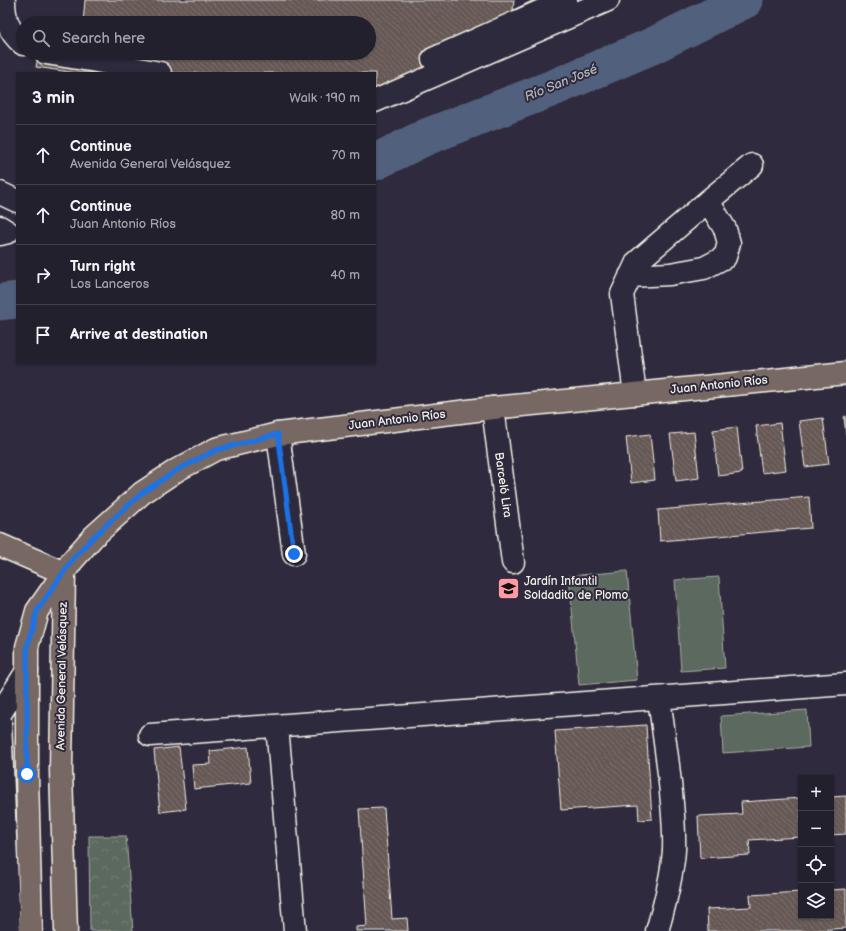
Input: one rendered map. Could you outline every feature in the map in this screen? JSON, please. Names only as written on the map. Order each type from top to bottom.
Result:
[{"type":"main road","name":"Juan Antonio Ríos","points":[[64,573],[72,560],[93,537],[142,493],[177,470],[216,450],[278,434],[493,408],[846,372]]},
{"type":"main road","points":[[0,545],[64,573]]},
{"type":"main road","name":"Avenida General Velásquez","points":[[31,931],[27,774],[27,647],[37,611],[64,573]]},
{"type":"main road","name":"Avenida General Velásquez","points":[[64,573],[61,771],[66,931]]},
{"type":"street","points":[[0,9],[3,0]]},
{"type":"street","points":[[3,0],[10,30],[16,38]]},
{"type":"street","points":[[376,101],[608,0]]},
{"type":"street","points":[[376,84],[410,70],[553,3]]},
{"type":"street","points":[[90,60],[155,72]]},
{"type":"street","points":[[635,394],[622,294],[637,262],[752,165]]},
{"type":"street","points":[[0,193],[16,201]]},
{"type":"street","points":[[630,276],[670,274],[704,268],[725,257],[730,243],[725,229],[708,201]]},
{"type":"street","name":"Barceló Lira","points":[[493,408],[513,562]]},
{"type":"street","points":[[278,434],[294,554]]},
{"type":"street","points":[[0,714],[27,671]]},
{"type":"street","points":[[150,735],[846,684]]},
{"type":"street","points":[[657,931],[668,893],[674,850],[672,797],[658,698]]},
{"type":"street","points":[[0,721],[9,931]]},
{"type":"street","points":[[277,726],[295,931]]},
{"type":"green space","points":[[627,571],[637,680],[579,685],[569,576]]},
{"type":"green space","points":[[719,577],[725,668],[681,671],[675,580]]},
{"type":"green space","points":[[807,710],[809,747],[723,753],[721,716]]},
{"type":"green space","points":[[89,836],[126,836],[133,931],[90,931]]},
{"type":"building","points":[[85,0],[514,0],[513,10],[532,1],[531,0],[592,0],[376,94],[376,72],[69,72],[36,67],[38,60],[376,60],[376,16],[84,16]]},
{"type":"building","points":[[846,416],[846,434],[844,417]]},
{"type":"building","points":[[823,418],[829,464],[805,467],[799,421]]},
{"type":"building","points":[[780,423],[786,470],[762,473],[756,426]]},
{"type":"building","points":[[737,427],[742,473],[718,476],[713,430]]},
{"type":"building","points":[[694,432],[699,478],[676,481],[670,434]]},
{"type":"building","points":[[650,434],[655,480],[631,483],[626,437]]},
{"type":"building","points":[[809,497],[811,528],[660,541],[658,510]]},
{"type":"building","points":[[646,725],[652,819],[639,820],[638,805],[561,810],[555,731]]},
{"type":"building","points":[[179,747],[186,809],[160,812],[154,750]]},
{"type":"building","points":[[248,747],[251,783],[194,789],[192,765],[211,764],[210,751]]},
{"type":"building","points":[[846,796],[846,834],[834,835],[834,797]]},
{"type":"building","points":[[798,798],[798,837],[749,840],[750,855],[700,858],[698,816],[742,814],[741,802]]},
{"type":"building","points":[[384,808],[392,919],[407,918],[408,931],[356,931],[356,927],[367,926],[359,809]]},
{"type":"building","points":[[846,889],[846,928],[804,931],[708,931],[707,909],[751,907],[750,895],[798,892],[798,919],[834,919],[834,890]]},
{"type":"waterway","name":"Río San José","points":[[376,162],[426,137],[553,88],[652,46],[745,0]]},
{"type":"waterway","name":"Río San José","points":[[0,302],[16,300]]},
{"type":"place","name":"Jardín Infantil Soldadito de Plomo","points":[[509,588]]},
{"type":"route","points":[[27,774],[27,647],[37,611],[72,560],[93,537],[142,493],[177,470],[216,450],[278,434],[294,554]]}]
